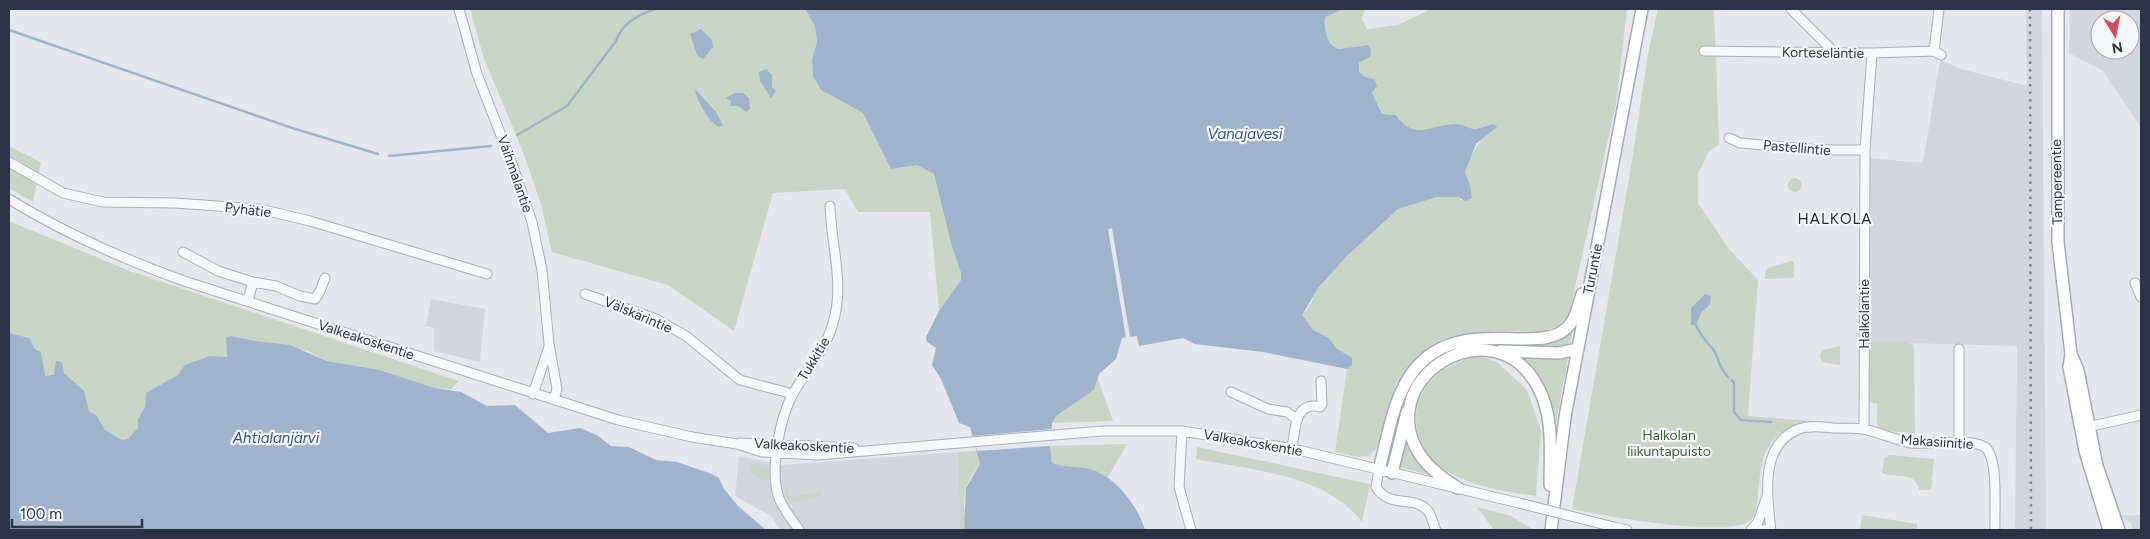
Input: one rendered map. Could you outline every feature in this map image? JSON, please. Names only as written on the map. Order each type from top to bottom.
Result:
[{"type":"main road","name":"Turuntie","points":[[1550,530],[1565,417],[1642,9]]},
{"type":"main road","name":"Tampereentie","points":[[2058,9],[2058,242],[2071,354],[2069,367],[2080,429],[2094,486],[2109,530]]},
{"type":"main road","points":[[1379,470],[1397,404],[1407,380],[1422,361],[1437,350],[1455,342],[1475,338],[1542,339],[1558,335],[1571,324],[1602,225]]},
{"type":"main road","points":[[1392,473],[1408,410],[1418,384],[1436,365],[1461,353],[1494,350],[1559,353],[1578,349]]},
{"type":"main road","points":[[1494,350],[1518,362],[1529,374],[1538,387],[1548,413],[1550,428],[1550,530]]},
{"type":"main road","name":"Tampereentie","points":[[2071,354],[2078,370],[2088,427],[2100,475],[2119,530]]},
{"type":"main road","points":[[1408,410],[1411,430],[1418,452],[1432,469],[1458,488]]},
{"type":"street","name":"Vaihmalantie","points":[[459,9],[477,74],[511,161],[532,222],[542,270],[549,344],[557,389],[554,400]]},
{"type":"street","points":[[1791,9],[1834,52]]},
{"type":"street","name":"Korteseläntie","points":[[1704,51],[1937,53],[1940,9]]},
{"type":"street","name":"Halkolantie","points":[[1864,429],[1865,150],[1872,53]]},
{"type":"street","name":"Pastellintie","points":[[1729,138],[1740,143],[1819,150],[1865,150]]},
{"type":"street","name":"Pyhätie","points":[[9,162],[63,193],[71,195],[103,202],[175,203],[260,209],[310,220],[487,274]]},
{"type":"street","name":"Valkeakoskentie","points":[[9,199],[78,238],[129,260],[533,394],[661,430],[737,444],[777,449],[871,450],[1062,434],[1152,430],[1182,431],[1292,449],[1627,530]]},
{"type":"street","name":"Tukkitie","points":[[800,530],[778,496],[774,474],[780,427],[792,394],[823,347],[834,322],[839,277],[832,247],[830,206]]},
{"type":"street","points":[[183,252],[200,263],[253,282],[276,286],[300,296],[315,299],[325,278]]},
{"type":"street","points":[[248,301],[253,282]]},
{"type":"street","points":[[2136,284],[2141,297]]},
{"type":"street","name":"Välskärintie","points":[[585,294],[656,319],[686,336],[740,380],[792,394]]},
{"type":"street","name":"Vaihmalantie","points":[[533,394],[549,344]]},
{"type":"street","points":[[1959,350],[1959,443]]},
{"type":"street","points":[[1292,449],[1296,419],[1301,412],[1310,406],[1320,407],[1321,382]]},
{"type":"street","points":[[1231,392],[1268,409],[1287,412],[1296,419]]},
{"type":"street","points":[[2088,427],[2141,415]]},
{"type":"street","points":[[1751,530],[1758,522],[1767,496],[1772,458],[1781,442],[1791,433],[1810,427],[1864,429]]},
{"type":"street","name":"Makasiinitie","points":[[1864,429],[1910,443],[1959,443],[1982,446],[1992,458],[1995,530]]},
{"type":"street","points":[[1182,431],[1179,487],[1190,530]]},
{"type":"street","points":[[1379,470],[1376,487],[1380,494],[1386,498],[1419,504],[1428,511],[1436,530]]},
{"type":"street","points":[[1767,496],[1771,530]]},
{"type":"street","points":[[1751,530],[1765,530]]},
{"type":"shaded area","points":[[2026,9],[2042,9],[2046,530],[2015,530],[2017,346],[1869,342],[1868,158],[1923,163],[1940,60],[1961,69],[2027,86]]},
{"type":"shaded area","points":[[2070,9],[2141,9],[2141,128],[2102,70],[2069,53]]},
{"type":"shaded area","points":[[431,299],[485,309],[480,362],[434,351],[434,328],[426,326]]},
{"type":"shaded area","points":[[958,452],[960,530],[780,530],[771,516],[735,496],[739,456],[783,465]]},
{"type":"shaded area","points":[[2119,515],[2141,515],[2141,530],[2133,530],[2131,523]]},
{"type":"green space","points":[[470,9],[805,9],[815,25],[817,42],[812,59],[821,90],[863,113],[891,169],[917,164],[934,174],[952,247],[961,273],[961,280],[939,311],[930,212],[858,212],[845,189],[773,193],[734,331],[668,285],[552,252],[541,204],[522,149],[484,59]]},
{"type":"green space","points":[[1344,9],[1365,9],[1362,19],[1367,29],[1398,25],[1431,9],[1627,9],[1616,104],[1569,314],[1558,326],[1541,332],[1500,331],[1457,335],[1439,341],[1424,351],[1396,384],[1380,445],[1369,456],[1359,457],[1335,452],[1347,369],[1352,365],[1352,358],[1335,348],[1329,338],[1313,330],[1301,315],[1307,310],[1319,287],[1347,256],[1398,209],[1437,197],[1458,197],[1462,201],[1470,185],[1465,172],[1470,158],[1481,142],[1496,127],[1494,124],[1475,129],[1456,124],[1417,130],[1403,123],[1396,115],[1382,114],[1372,93],[1377,86],[1375,79],[1365,77],[1359,72],[1359,63],[1370,57],[1359,46],[1339,49],[1331,44],[1327,36],[1325,17]]},
{"type":"green space","name":"Halkolan liikuntapuisto","points":[[1658,9],[1714,9],[1719,145],[1709,151],[1698,174],[1698,203],[1729,249],[1758,280],[1748,416],[1813,421],[1797,425],[1785,431],[1769,445],[1762,466],[1754,514],[1751,520],[1738,525],[1693,527],[1637,521],[1572,509],[1632,161],[1648,54]]},
{"type":"green space","points":[[9,146],[41,162],[33,202],[9,188]]},
{"type":"green space","points":[[1792,178],[1798,178],[1802,185],[1798,192],[1792,192],[1788,188],[1788,182]]},
{"type":"green space","points":[[9,221],[130,271],[459,381],[451,389],[435,388],[365,368],[327,361],[308,351],[231,336],[280,375],[9,530]]},
{"type":"green space","points":[[1794,261],[1794,278],[1765,279],[1766,269]]},
{"type":"green space","points":[[1573,330],[1570,345],[1563,348],[1485,345],[1459,349],[1429,366],[1390,457],[1387,458],[1397,421],[1410,385],[1420,370],[1433,357],[1449,348],[1469,342],[1541,343],[1560,338]]},
{"type":"green space","points":[[1869,342],[1907,342],[1914,345],[1915,435],[1879,429],[1877,404],[1869,402]]},
{"type":"green space","points":[[1840,346],[1840,365],[1822,362],[1820,355],[1822,350]]},
{"type":"green space","points":[[1511,354],[1568,359],[1555,428],[1541,386],[1530,370]]},
{"type":"green space","points":[[1480,356],[1498,363],[1527,390],[1541,431],[1536,496],[1482,486],[1456,476],[1431,459],[1422,445],[1416,423],[1417,408],[1421,395],[1439,373],[1465,359]]},
{"type":"green space","points":[[1097,377],[1113,421],[1052,423],[1056,416],[1094,390]]},
{"type":"green space","points":[[1407,425],[1431,475],[1398,467]]},
{"type":"green space","points":[[1127,444],[1108,477],[1089,469],[1064,468],[1052,463],[1050,446]]},
{"type":"green space","points":[[1197,447],[1370,484],[1362,522],[1347,506],[1328,493],[1308,484],[1263,471],[1196,459]]},
{"type":"green space","points":[[977,451],[980,464],[967,486],[964,499],[964,530],[960,530],[958,452]]},
{"type":"green space","points":[[1890,455],[1934,459],[1931,490],[1919,490],[1914,479],[1909,477],[1882,473],[1884,458]]},
{"type":"green space","points":[[751,463],[769,468],[770,478],[767,480],[759,479],[752,474]]},
{"type":"green space","points":[[784,490],[787,490],[789,497],[821,492],[822,496],[789,502]]},
{"type":"green space","points":[[1477,507],[1511,516],[1534,530],[1494,530]]},
{"type":"green space","points":[[1862,515],[1917,524],[1917,530],[1860,530]]},
{"type":"water","name":"Vanajavesi","points":[[805,9],[1344,9],[1325,17],[1327,36],[1331,44],[1339,49],[1368,45],[1371,50],[1370,57],[1359,63],[1359,72],[1365,77],[1375,79],[1377,86],[1372,93],[1382,114],[1396,115],[1410,128],[1417,130],[1456,124],[1475,129],[1494,124],[1497,127],[1476,144],[1465,172],[1472,198],[1466,201],[1458,197],[1437,197],[1398,209],[1347,256],[1319,287],[1302,315],[1313,330],[1329,338],[1336,348],[1352,358],[1352,365],[1347,369],[1263,352],[1195,344],[1183,338],[1139,346],[1137,336],[1122,338],[1116,359],[1099,374],[1094,390],[1056,416],[1052,423],[1050,446],[1052,463],[1090,469],[1108,478],[1117,485],[1131,502],[1145,530],[964,530],[966,488],[980,464],[970,427],[959,423],[941,379],[932,365],[936,348],[927,342],[926,337],[939,311],[961,280],[961,273],[952,247],[934,174],[917,165],[891,169],[863,113],[821,90],[813,76],[812,59],[817,42],[815,26]]},
{"type":"water","points":[[701,29],[712,40],[713,47],[703,59],[697,55],[690,34]]},
{"type":"water","points":[[766,69],[772,75],[772,87],[776,91],[771,98],[760,81],[759,72]]},
{"type":"water","points":[[695,89],[716,112],[723,125],[720,127],[716,125],[708,117]]},
{"type":"water","points":[[735,93],[743,93],[749,98],[750,109],[746,112],[738,106],[730,106],[731,101],[726,98]]},
{"type":"water","points":[[1705,294],[1711,296],[1710,304],[1701,313],[1696,325],[1691,325],[1691,308]]},
{"type":"water","name":"Ahtialanjärvi","points":[[9,333],[29,338],[35,349],[41,352],[45,376],[54,375],[56,361],[62,362],[64,373],[84,391],[89,411],[96,415],[105,430],[122,440],[128,439],[138,428],[138,419],[145,407],[146,393],[178,375],[185,365],[210,356],[227,357],[226,337],[231,336],[290,345],[327,361],[379,370],[435,388],[461,392],[487,406],[515,405],[548,433],[580,428],[597,435],[611,446],[629,447],[656,460],[677,462],[712,474],[719,478],[724,489],[738,506],[766,530],[9,530]]},
{"type":"pier","points":[[1112,228],[1130,337],[1126,338],[1108,229]]},
{"type":"pier","points":[[1052,429],[1050,446],[977,451],[973,436]]},
{"type":"waterway","points":[[517,135],[567,106],[616,41],[622,29],[637,17],[656,9]]},
{"type":"waterway","points":[[9,30],[292,128],[378,154]]},
{"type":"waterway","points":[[389,156],[491,146]]},
{"type":"waterway","points":[[1696,325],[1701,335],[1714,351],[1728,377]]},
{"type":"waterway","points":[[1732,380],[1734,383],[1734,412],[1741,420],[1771,422]]},
{"type":"railway","points":[[2030,9],[2031,530]]},
{"type":"district","name":"HALKOLA","points":[[1835,219]]}]
